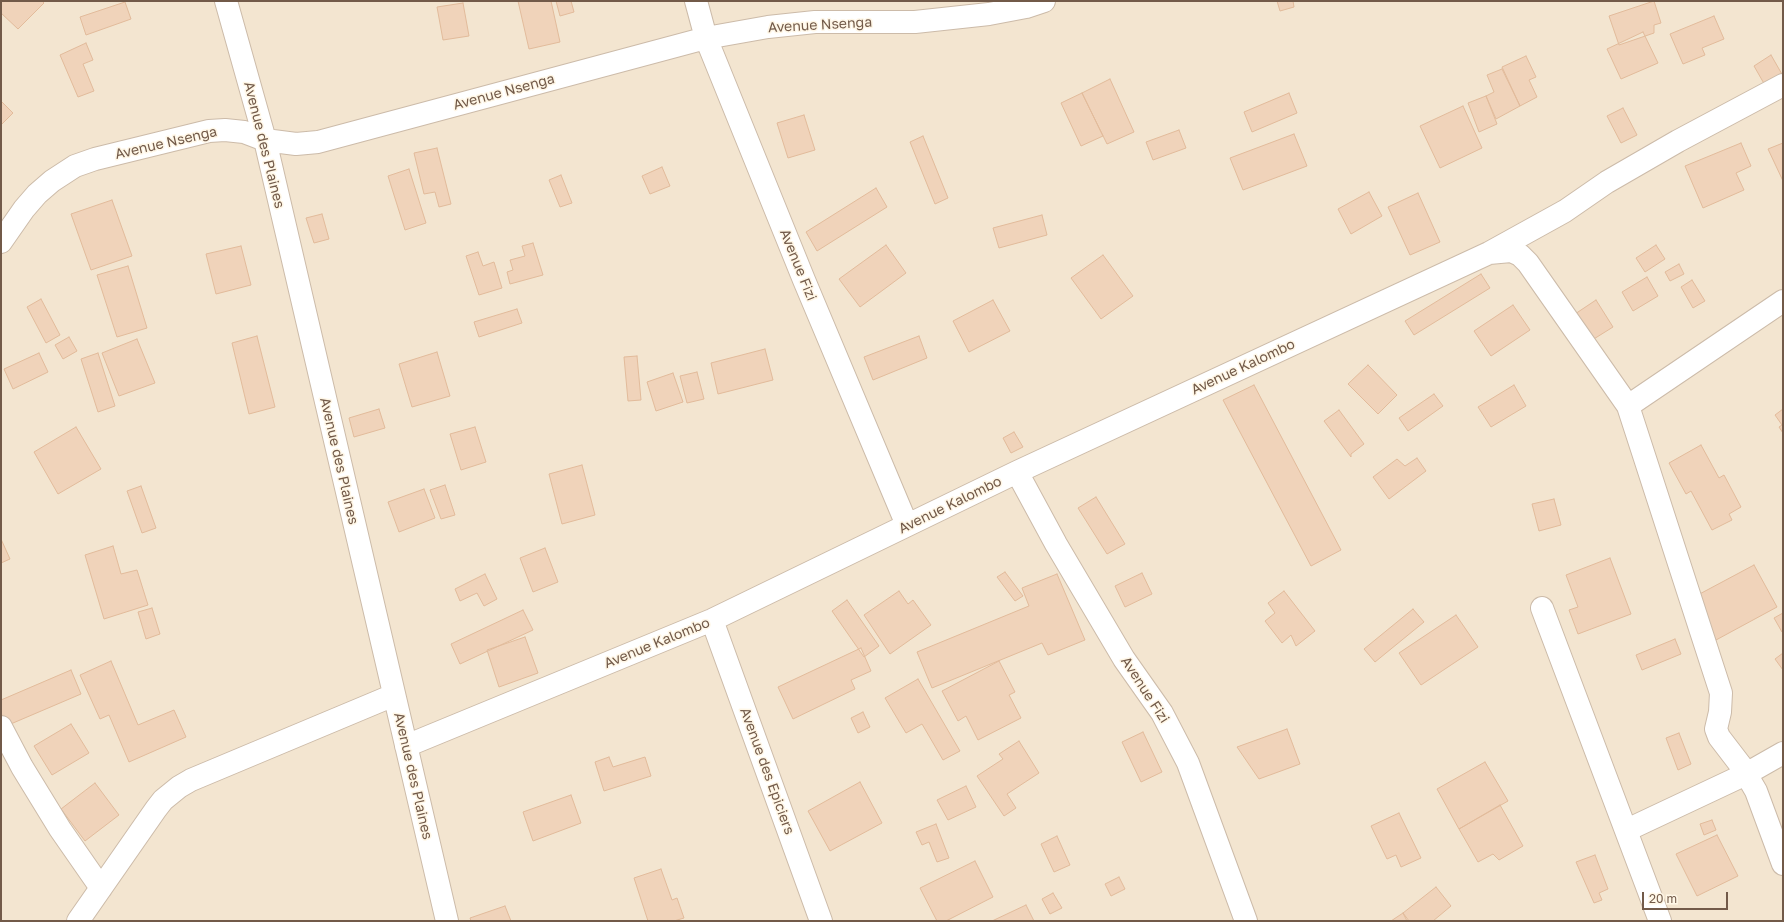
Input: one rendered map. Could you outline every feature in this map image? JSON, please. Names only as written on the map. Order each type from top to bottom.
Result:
[{"type":"street","name":"Avenue des Plaines","points":[[226,1],[265,140],[448,921]]},
{"type":"street","name":"Avenue Fizi","points":[[696,1],[706,38],[804,280],[907,525]]},
{"type":"street","name":"Avenue Nsenga","points":[[1,242],[24,209],[37,194],[52,181],[76,166],[96,159],[209,131],[224,130],[244,132],[265,140],[296,144],[318,142],[706,38],[768,27],[815,22],[915,22],[981,15],[1026,7],[1044,1]]},
{"type":"street","name":"Avenue Kalombo","points":[[406,746],[712,620],[1018,472],[1489,253],[1565,211],[1607,182],[1684,138],[1783,85]]},
{"type":"street","points":[[1489,253],[1511,251],[1520,255],[1528,263],[1628,406],[1721,693],[1720,712],[1716,729],[1719,737],[1746,774],[1756,791],[1783,864]]},
{"type":"street","points":[[1628,406],[1783,301]]},
{"type":"street","name":"Avenue Fizi","points":[[1018,472],[1056,544],[1124,659],[1162,713],[1188,763],[1246,921]]},
{"type":"street","points":[[1542,608],[1627,830],[1660,921]]},
{"type":"street","name":"Avenue des Epiciers","points":[[712,620],[821,921]]},
{"type":"street","points":[[78,921],[160,804],[179,787],[191,780],[394,695]]},
{"type":"street","points":[[1,726],[22,767],[60,829],[101,888]]},
{"type":"street","points":[[1627,830],[1746,774],[1783,753]]},
{"type":"shaded area","points":[[1,1],[1783,1],[1783,921],[1,921]]},
{"type":"building","points":[[1,1],[42,1],[44,3],[18,29],[1,13]]},
{"type":"building","points":[[518,1],[551,1],[560,42],[529,49]]},
{"type":"building","points":[[556,1],[571,1],[574,12],[560,16]]},
{"type":"building","points":[[1277,1],[1293,1],[1294,7],[1280,11]]},
{"type":"building","points":[[1654,1],[1661,23],[1654,25],[1654,33],[1619,45],[1609,16]]},
{"type":"building","points":[[125,2],[131,19],[86,35],[80,17]]},
{"type":"building","points":[[463,3],[469,36],[443,40],[437,7]]},
{"type":"building","points":[[1714,16],[1724,39],[1702,48],[1705,55],[1683,64],[1670,34]]},
{"type":"building","points":[[1643,32],[1658,63],[1621,79],[1607,49]]},
{"type":"building","points":[[86,43],[93,60],[83,64],[94,91],[78,97],[60,55]]},
{"type":"building","points":[[1771,55],[1783,76],[1766,87],[1754,66]]},
{"type":"building","points":[[1526,56],[1536,77],[1529,80],[1537,97],[1520,106],[1502,67]]},
{"type":"building","points":[[1502,69],[1520,106],[1496,119],[1486,96],[1494,92],[1487,75]]},
{"type":"building","points":[[1110,79],[1134,132],[1107,144],[1082,93]]},
{"type":"building","points":[[1082,93],[1103,136],[1081,146],[1061,103]]},
{"type":"building","points":[[1289,93],[1297,113],[1252,132],[1244,112]]},
{"type":"building","points":[[1486,96],[1497,124],[1479,132],[1468,103]]},
{"type":"building","points":[[1,101],[13,113],[1,125]]},
{"type":"building","points":[[1463,106],[1482,148],[1440,168],[1420,126]]},
{"type":"building","points":[[1623,108],[1637,135],[1621,143],[1607,116]]},
{"type":"building","points":[[804,115],[815,150],[788,158],[777,123]]},
{"type":"building","points":[[1179,130],[1186,148],[1153,160],[1146,142]]},
{"type":"building","points":[[1294,134],[1307,166],[1243,190],[1230,158]]},
{"type":"building","points":[[923,136],[948,198],[935,204],[910,142]]},
{"type":"building","points":[[1741,143],[1751,166],[1736,173],[1744,190],[1703,208],[1685,166]]},
{"type":"building","points":[[1783,143],[1783,181],[1768,149]]},
{"type":"building","points":[[437,148],[451,204],[439,207],[435,192],[424,194],[414,153]]},
{"type":"building","points":[[662,167],[670,186],[650,194],[642,176]]},
{"type":"building","points":[[409,169],[426,223],[405,230],[388,176]]},
{"type":"building","points":[[561,175],[572,203],[560,207],[549,180]]},
{"type":"building","points":[[876,188],[887,207],[817,251],[806,232]]},
{"type":"building","points":[[1369,192],[1382,216],[1351,234],[1338,209]]},
{"type":"building","points":[[1418,193],[1440,242],[1410,255],[1388,207]]},
{"type":"building","points":[[112,200],[132,256],[91,270],[71,214]]},
{"type":"building","points":[[322,214],[329,239],[314,243],[306,218]]},
{"type":"building","points":[[1042,215],[1047,235],[999,248],[993,228]]},
{"type":"building","points":[[533,243],[543,275],[510,284],[507,272],[513,270],[510,260],[525,256],[522,246]]},
{"type":"building","points":[[886,245],[906,273],[860,307],[839,279]]},
{"type":"building","points":[[1656,245],[1665,259],[1645,272],[1636,258]]},
{"type":"building","points":[[241,246],[251,285],[216,294],[206,254]]},
{"type":"building","points":[[478,252],[483,266],[494,262],[502,288],[479,295],[466,256]]},
{"type":"building","points":[[1103,255],[1133,296],[1101,319],[1071,278]]},
{"type":"building","points":[[1679,264],[1684,274],[1670,281],[1665,272]]},
{"type":"building","points":[[128,266],[147,328],[117,337],[97,275]]},
{"type":"building","points":[[1481,274],[1490,288],[1414,335],[1405,321]]},
{"type":"building","points":[[1647,277],[1658,296],[1633,311],[1622,292]]},
{"type":"building","points":[[1692,280],[1705,301],[1693,308],[1681,287]]},
{"type":"building","points":[[41,299],[60,335],[46,343],[27,307]]},
{"type":"building","points":[[993,300],[1010,331],[969,352],[953,321]]},
{"type":"building","points":[[1596,300],[1613,327],[1589,342],[1572,316]]},
{"type":"building","points":[[1513,305],[1530,330],[1491,356],[1474,331]]},
{"type":"building","points":[[517,309],[522,323],[479,337],[474,322]]},
{"type":"building","points":[[257,336],[275,407],[249,414],[232,343]]},
{"type":"building","points":[[919,336],[927,358],[873,380],[864,357]]},
{"type":"building","points":[[69,337],[77,351],[63,359],[55,345]]},
{"type":"building","points":[[137,339],[155,383],[119,396],[102,353]]},
{"type":"building","points":[[765,349],[773,380],[718,394],[711,363]]},
{"type":"building","points":[[437,352],[450,396],[412,407],[399,364]]},
{"type":"building","points":[[39,353],[48,372],[13,389],[4,369]]},
{"type":"building","points":[[98,353],[115,406],[98,412],[81,359]]},
{"type":"building","points":[[637,356],[641,400],[628,401],[624,357]]},
{"type":"building","points":[[1368,365],[1397,395],[1378,414],[1348,384]]},
{"type":"building","points":[[697,372],[704,399],[687,403],[680,376]]},
{"type":"building","points":[[673,373],[683,402],[656,411],[647,382]]},
{"type":"building","points":[[1254,385],[1341,550],[1311,566],[1223,400]]},
{"type":"building","points":[[1514,385],[1526,406],[1491,427],[1478,407]]},
{"type":"building","points":[[1434,394],[1443,406],[1408,431],[1399,418]]},
{"type":"building","points":[[379,409],[385,428],[354,437],[349,418]]},
{"type":"building","points":[[1783,409],[1783,433],[1779,427],[1782,425],[1775,415]]},
{"type":"building","points":[[1339,410],[1364,444],[1351,454],[1351,457],[1324,421]]},
{"type":"building","points":[[76,427],[101,469],[58,494],[34,452]]},
{"type":"building","points":[[475,427],[486,462],[461,470],[450,434]]},
{"type":"building","points":[[1014,432],[1023,447],[1011,453],[1003,438]]},
{"type":"building","points":[[1701,445],[1719,478],[1724,475],[1741,507],[1729,514],[1732,520],[1712,530],[1691,491],[1686,494],[1669,463]]},
{"type":"building","points":[[1417,458],[1426,471],[1389,499],[1373,477],[1397,459],[1405,466]]},
{"type":"building","points":[[582,465],[595,515],[562,524],[549,474]]},
{"type":"building","points":[[445,485],[455,515],[441,519],[430,490]]},
{"type":"building","points":[[141,486],[156,528],[142,533],[127,491]]},
{"type":"building","points":[[424,489],[435,518],[399,532],[388,502]]},
{"type":"building","points":[[1096,497],[1125,544],[1107,554],[1078,508]]},
{"type":"building","points":[[1554,499],[1561,525],[1539,531],[1532,504]]},
{"type":"building","points":[[1,539],[10,559],[1,563]]},
{"type":"building","points":[[113,546],[121,574],[137,570],[148,605],[104,619],[85,555]]},
{"type":"building","points":[[545,548],[558,582],[533,592],[520,558]]},
{"type":"building","points":[[1610,558],[1631,614],[1578,634],[1569,610],[1578,607],[1566,575]]},
{"type":"building","points":[[1754,565],[1777,607],[1716,640],[1694,597]]},
{"type":"building","points":[[1005,572],[1023,596],[1015,601],[997,577]]},
{"type":"building","points":[[1142,573],[1152,594],[1125,607],[1115,586]]},
{"type":"building","points":[[485,574],[497,599],[484,606],[477,593],[460,601],[455,589]]},
{"type":"building","points":[[1057,574],[1085,640],[1048,655],[1042,643],[932,688],[917,652],[1029,606],[1022,588]]},
{"type":"building","points":[[899,591],[908,604],[913,600],[931,625],[890,654],[864,615]]},
{"type":"building","points":[[1284,591],[1315,631],[1296,646],[1291,635],[1282,643],[1265,621],[1275,613],[1268,603]]},
{"type":"building","points":[[847,600],[879,646],[864,657],[832,611]]},
{"type":"building","points":[[152,608],[160,634],[146,639],[138,612]]},
{"type":"building","points":[[1413,609],[1424,622],[1375,662],[1364,649]]},
{"type":"building","points":[[523,610],[533,630],[460,664],[451,644]]},
{"type":"building","points":[[1783,613],[1783,632],[1782,632],[1774,618]]},
{"type":"building","points":[[1456,615],[1478,647],[1421,685],[1399,653]]},
{"type":"building","points":[[525,637],[538,673],[499,687],[487,650]]},
{"type":"building","points":[[1675,639],[1681,654],[1642,670],[1636,655]]},
{"type":"building","points":[[861,648],[871,671],[851,680],[855,689],[793,719],[778,687]]},
{"type":"building","points":[[1783,653],[1783,670],[1775,659]]},
{"type":"building","points":[[111,661],[138,725],[174,710],[186,737],[129,762],[109,715],[100,719],[80,675]]},
{"type":"building","points":[[999,661],[1015,692],[1009,695],[1021,718],[978,740],[966,716],[958,721],[942,691]]},
{"type":"building","points":[[71,670],[81,694],[6,726],[1,713],[1,700]]},
{"type":"building","points":[[918,679],[960,751],[943,760],[922,724],[906,733],[885,698]]},
{"type":"building","points":[[863,712],[870,727],[858,733],[851,718]]},
{"type":"building","points":[[71,724],[89,753],[52,775],[34,746]]},
{"type":"building","points":[[1287,729],[1300,764],[1259,779],[1237,747]]},
{"type":"building","points":[[1143,732],[1162,772],[1141,782],[1122,742]]},
{"type":"building","points":[[1679,733],[1691,764],[1678,770],[1666,738]]},
{"type":"building","points":[[1019,741],[1039,773],[1007,794],[1016,808],[1004,816],[977,776],[1003,759],[999,754]]},
{"type":"building","points":[[609,757],[613,767],[645,757],[651,776],[604,791],[595,762]]},
{"type":"building","points":[[1485,762],[1508,801],[1459,829],[1437,789]]},
{"type":"building","points":[[860,782],[882,823],[830,851],[808,811]]},
{"type":"building","points":[[95,783],[119,815],[85,841],[61,809]]},
{"type":"building","points":[[966,786],[976,807],[948,820],[937,800]]},
{"type":"building","points":[[571,795],[581,823],[533,841],[523,812]]},
{"type":"building","points":[[1500,805],[1523,846],[1499,860],[1493,854],[1478,862],[1459,829]]},
{"type":"building","points":[[1399,813],[1421,858],[1401,867],[1396,855],[1387,859],[1371,826]]},
{"type":"building","points":[[1712,820],[1716,830],[1704,835],[1700,824]]},
{"type":"building","points":[[936,824],[949,858],[937,862],[929,842],[922,845],[916,832]]},
{"type":"building","points":[[1717,835],[1738,876],[1697,896],[1676,854]]},
{"type":"building","points":[[1057,836],[1070,865],[1054,872],[1041,844]]},
{"type":"building","points":[[1595,855],[1608,889],[1599,893],[1602,900],[1594,903],[1576,862]]},
{"type":"building","points":[[975,861],[993,897],[946,921],[937,921],[920,888]]},
{"type":"building","points":[[661,869],[672,900],[677,898],[684,918],[674,921],[648,921],[634,878]]},
{"type":"building","points":[[1119,877],[1125,889],[1111,896],[1105,884]]},
{"type":"building","points":[[1436,887],[1451,906],[1433,921],[1409,921],[1403,913]]},
{"type":"building","points":[[1053,893],[1062,908],[1050,914],[1042,899]]},
{"type":"building","points":[[1026,905],[1034,921],[992,921]]},
{"type":"building","points":[[505,906],[511,921],[471,921],[470,918]]},
{"type":"building","points":[[1403,913],[1407,921],[1391,921]]}]
